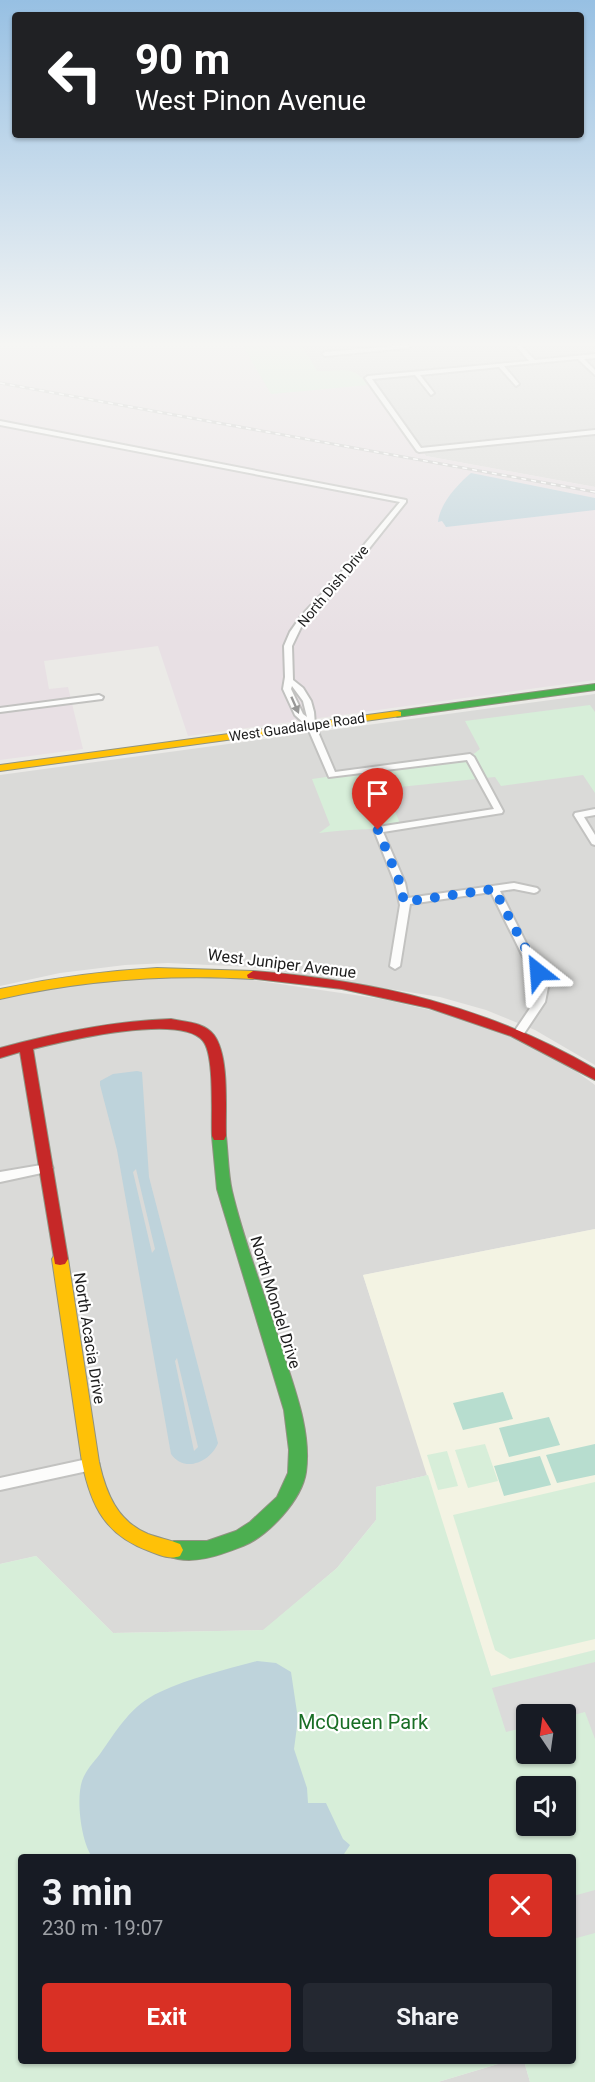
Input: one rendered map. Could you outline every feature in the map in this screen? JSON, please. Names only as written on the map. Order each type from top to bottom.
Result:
[{"type":"street","name":"North Dish Drive","points":[[91,443],[404,501],[336,584],[300,622],[288,648],[291,682],[287,689],[299,715],[310,725]]},
{"type":"street","points":[[414,443],[419,450],[486,443]]},
{"type":"street","name":"West Guadalupe Road","points":[[0,768],[595,687]]},
{"type":"street","points":[[0,710],[99,697]]},
{"type":"street","points":[[310,725],[332,775],[470,757],[500,811],[378,830],[400,883],[404,902],[395,966]]},
{"type":"street","points":[[595,812],[578,814],[595,842]]},
{"type":"street","points":[[404,902],[514,886],[534,890]]},
{"type":"street","points":[[494,889],[538,972],[543,987],[540,1002],[519,1032]]},
{"type":"street","name":"West Juniper Avenue","points":[[0,994],[59,981],[122,972],[214,970],[287,977],[421,1000],[473,1014],[519,1032],[570,1057],[595,1075]]},
{"type":"street","name":"North Mondel Drive","points":[[26,1045],[111,1029],[173,1024],[196,1026],[205,1032],[213,1046],[220,1126],[219,1157],[224,1189],[292,1410],[298,1447],[297,1476],[286,1498],[275,1511],[244,1537],[219,1546]]},
{"type":"street","points":[[0,1053],[26,1045]]},
{"type":"street","name":"North Acacia Drive","points":[[26,1045],[92,1464],[101,1499],[117,1523],[139,1537],[165,1548],[193,1552],[219,1546]]},
{"type":"street","points":[[0,1177],[47,1168]]},
{"type":"street","points":[[0,1484],[92,1464]]},
{"type":"shaded area","points":[[0,443],[410,443],[416,452],[423,452],[426,456],[595,487],[595,680],[188,736],[158,646],[44,661],[49,689],[68,687],[83,749],[0,760]]},
{"type":"shaded area","points":[[417,443],[595,443],[595,487],[426,456]]},
{"type":"shaded area","points":[[595,694],[595,1065],[535,1030],[486,1010],[440,997],[251,967],[168,963],[125,965],[60,973],[0,986],[0,775]]},
{"type":"shaded area","points":[[143,977],[246,979],[382,999],[434,1011],[478,1023],[513,1037],[573,1069],[595,1085],[595,1229],[363,1275],[428,1475],[376,1487],[376,1520],[337,1568],[264,1630],[113,1633],[36,1556],[0,1564],[0,1000],[44,989]]},
{"type":"shaded area","points":[[595,1229],[595,1650],[491,1676],[363,1275]]},
{"type":"shaded area","points":[[595,1662],[595,1739],[585,1712],[576,1714],[576,1704],[516,1704],[516,1730],[506,1732],[492,1688]]},
{"type":"shaded area","points":[[595,1890],[595,1933],[576,1938],[576,1895]]},
{"type":"shaded area","points":[[498,2064],[525,2064],[530,2082],[438,2082]]},
{"type":"green space","points":[[590,705],[595,712],[595,793],[583,775],[501,786],[495,777],[381,789],[380,794],[393,806],[401,826],[319,833],[330,825],[312,779],[470,757],[480,749],[465,721]]},
{"type":"green space","points":[[503,1392],[513,1419],[463,1430],[453,1403]]},
{"type":"green space","points":[[549,1417],[560,1445],[509,1457],[499,1428]]},
{"type":"green space","points":[[485,1444],[498,1481],[468,1488],[455,1450]]},
{"type":"green space","points":[[595,1444],[595,1475],[557,1483],[546,1455]]},
{"type":"green space","points":[[447,1451],[458,1486],[438,1490],[427,1455]]},
{"type":"green space","points":[[540,1456],[551,1485],[504,1496],[494,1466]]},
{"type":"green space","name":"McQueen Park","points":[[428,1475],[491,1676],[595,1650],[595,2082],[530,2082],[525,2064],[576,2064],[576,1854],[18,1854],[18,2064],[498,2064],[438,2082],[0,2082],[0,1564],[36,1556],[113,1633],[263,1630],[337,1568],[376,1520],[376,1487]]},
{"type":"green space","points":[[595,1482],[595,1639],[510,1659],[495,1650],[453,1515]]},
{"type":"water","points":[[471,473],[595,498],[595,510],[446,527],[442,521],[438,522],[442,508],[455,488]]},
{"type":"water","points":[[142,1072],[149,1177],[218,1443],[210,1455],[197,1463],[183,1463],[171,1454],[117,1150],[100,1085],[100,1081],[113,1074]],"holes":[[[136,1169],[155,1249],[152,1253],[133,1172]],[[177,1358],[198,1447],[194,1451],[175,1361]]]},
{"type":"water","points":[[257,1661],[276,1663],[291,1672],[298,1719],[294,1749],[307,1788],[308,1803],[326,1803],[343,1839],[350,1845],[344,1854],[90,1854],[85,1841],[79,1799],[86,1773],[119,1727],[141,1704],[160,1692],[195,1678]]},
{"type":"railway","points":[[328,443],[595,492]]},
{"type":"traffic: fast","points":[[397,714],[595,687]]},
{"type":"traffic: fast","points":[[174,1550],[207,1550],[241,1538],[256,1528],[283,1503],[297,1474],[298,1450],[292,1410],[224,1189],[219,1136]]},
{"type":"traffic: slow","points":[[0,768],[397,714]]},
{"type":"traffic: slow","points":[[0,994],[31,987],[125,974],[189,972],[253,975]]},
{"type":"traffic: slow","points":[[60,1259],[91,1462],[98,1490],[111,1516],[124,1529],[148,1542],[174,1550]]},
{"type":"traffic: jam","points":[[253,975],[342,985],[431,1004],[516,1033],[556,1052],[595,1075]]},
{"type":"traffic: jam","points":[[0,1053],[109,1029],[171,1024],[194,1028],[208,1037],[215,1057],[219,1136]]},
{"type":"traffic: jam","points":[[26,1045],[60,1259]]},
{"type":"route","points":[[378,830],[400,883],[404,902],[494,889],[538,972]]}]
